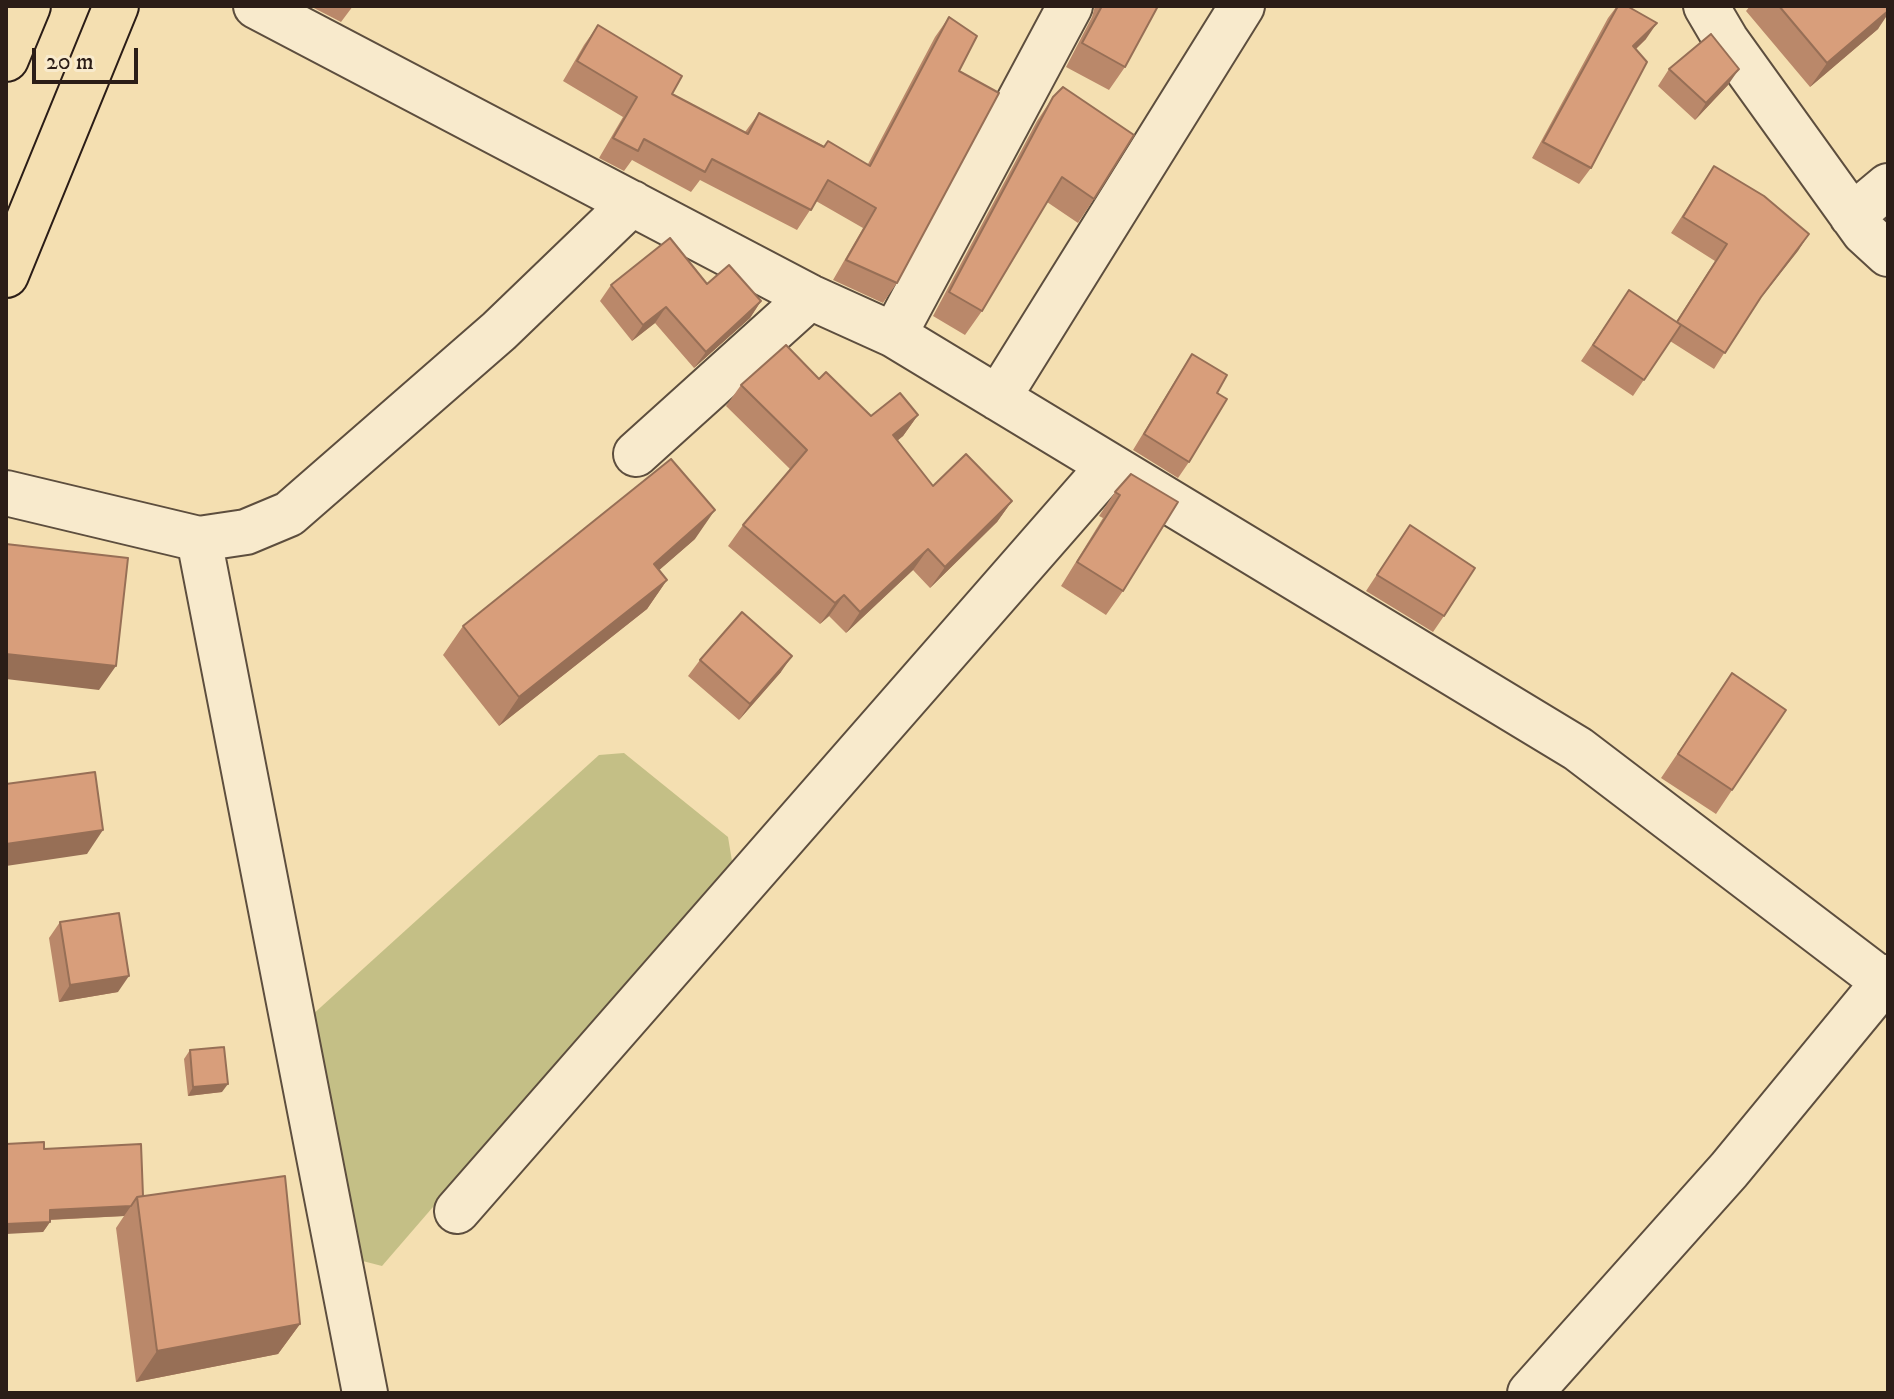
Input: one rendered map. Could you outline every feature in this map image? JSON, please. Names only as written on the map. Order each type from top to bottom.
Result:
[{"type":"highway","points":[[6,59],[28,6]]},
{"type":"highway","points":[[6,275],[116,6]]},
{"type":"street","points":[[256,6],[810,297],[894,335],[1578,749],[1887,982],[1729,1170],[1530,1393]]},
{"type":"street","points":[[894,335],[1070,6]]},
{"type":"street","points":[[998,398],[1242,6]]},
{"type":"street","points":[[1706,6],[1726,40],[1852,216],[1888,254]]},
{"type":"street","points":[[1852,216],[1888,186]]},
{"type":"street","points":[[6,493],[199,539],[246,532],[289,514],[499,331],[632,203]]},
{"type":"street","points":[[636,454],[810,297]]},
{"type":"street","points":[[457,1211],[1109,466]]},
{"type":"street","points":[[199,539],[365,1393]]},
{"type":"shaded area","points":[[624,753],[728,837],[732,861],[382,1266],[355,1259],[311,1016],[599,755]]},
{"type":"building","points":[[1102,6],[1158,6],[1125,67],[1082,43]]},
{"type":"building","points":[[1618,6],[1627,6],[1657,23],[1633,46],[1647,62],[1591,168],[1543,142]]},
{"type":"building","points":[[1779,6],[1888,6],[1888,11],[1827,63]]},
{"type":"building","points":[[949,17],[977,36],[959,71],[999,93],[897,283],[846,260],[876,208],[828,180],[811,210],[712,159],[705,172],[644,139],[638,151],[613,138],[637,97],[577,61],[598,25],[682,76],[672,94],[748,134],[759,113],[824,147],[828,141],[870,166]]},
{"type":"building","points":[[1711,34],[1739,69],[1706,103],[1669,69]]},
{"type":"building","points":[[1063,87],[1134,135],[1094,199],[1062,177],[982,311],[949,292],[1053,97]]},
{"type":"building","points":[[1714,166],[1764,196],[1809,234],[1761,297],[1725,353],[1677,322],[1727,244],[1683,217]]},
{"type":"building","points":[[670,238],[707,284],[729,265],[761,301],[706,352],[666,307],[643,325],[611,285]]},
{"type":"building","points":[[1629,290],[1681,325],[1644,380],[1593,345]]},
{"type":"building","points":[[786,345],[819,379],[826,372],[871,416],[900,393],[918,415],[893,435],[933,486],[966,454],[1012,501],[945,567],[928,549],[860,612],[844,595],[835,603],[743,525],[807,450],[741,385]]},
{"type":"building","points":[[1192,354],[1227,375],[1217,393],[1227,399],[1189,462],[1144,434]]},
{"type":"building","points":[[671,459],[715,510],[654,564],[667,580],[519,697],[463,626]]},
{"type":"building","points":[[1131,474],[1178,502],[1123,591],[1077,562],[1120,495],[1115,492]]},
{"type":"building","points":[[1410,525],[1475,568],[1444,616],[1377,575]]},
{"type":"building","points":[[6,544],[128,558],[116,666],[6,654]]},
{"type":"building","points":[[742,612],[792,656],[750,704],[700,660]]},
{"type":"building","points":[[1732,673],[1786,710],[1732,790],[1678,754]]},
{"type":"building","points":[[95,772],[103,830],[6,844],[6,784]]},
{"type":"building","points":[[119,913],[129,976],[70,985],[60,922]]},
{"type":"building","points":[[224,1047],[228,1084],[193,1087],[190,1050]]},
{"type":"building","points":[[44,1142],[44,1149],[141,1144],[143,1196],[137,1197],[131,1206],[50,1210],[50,1222],[6,1224],[6,1144]]},
{"type":"building","points":[[285,1176],[300,1324],[157,1351],[137,1197]]}]
